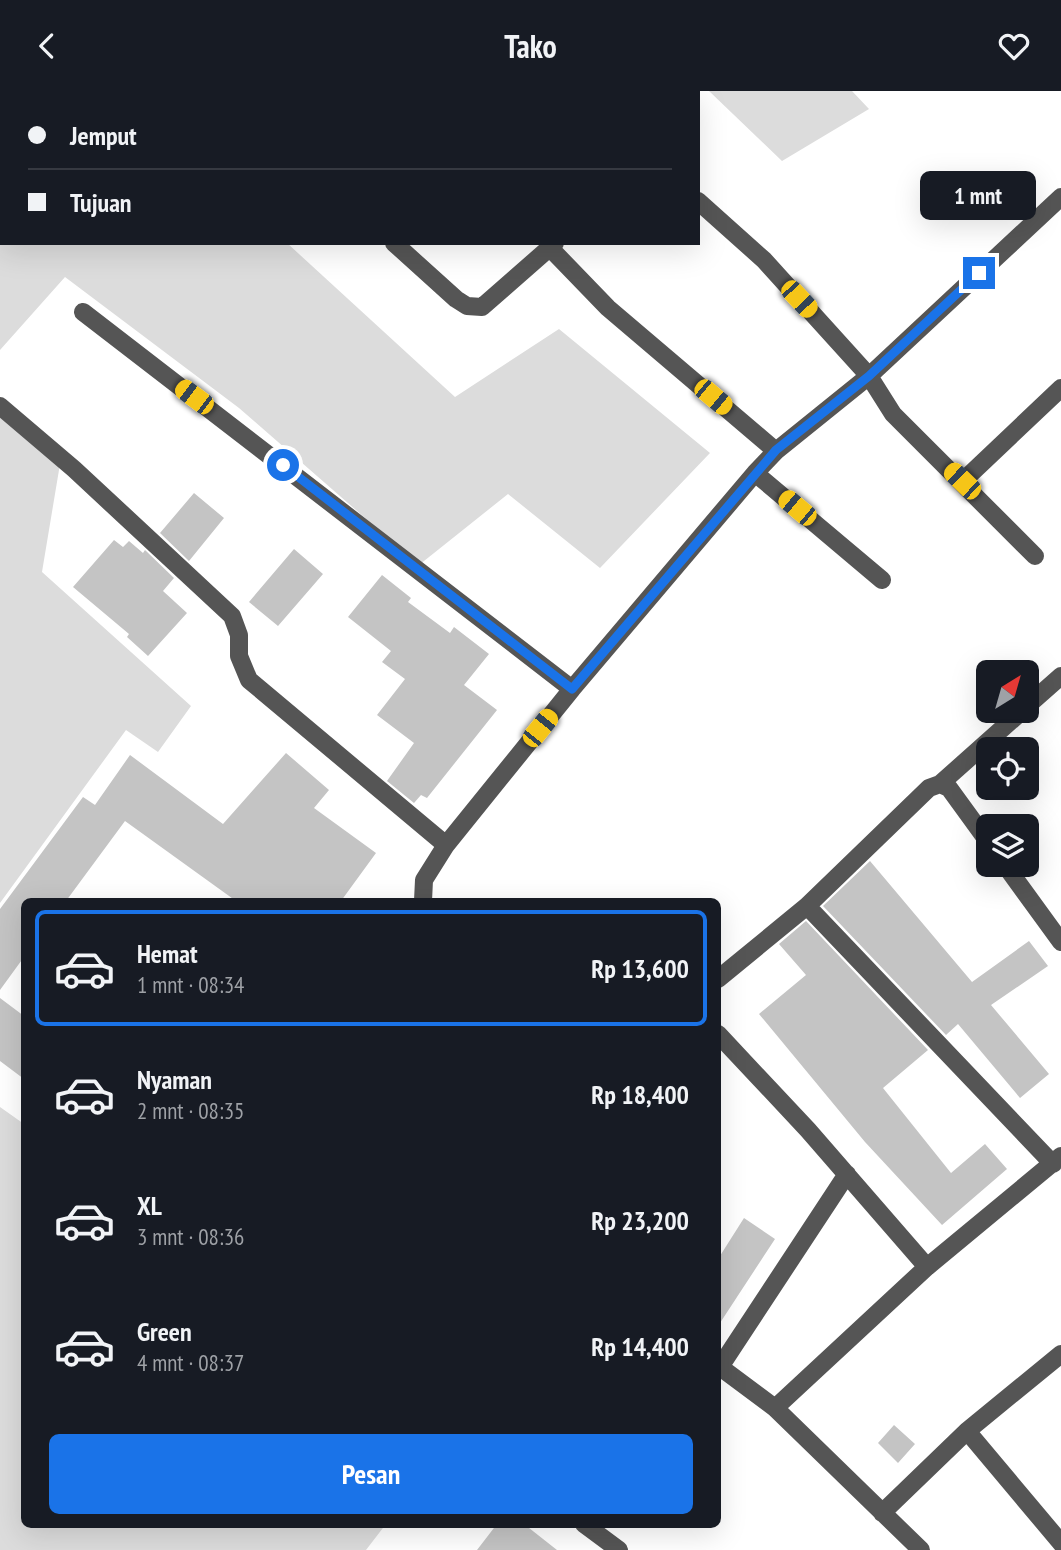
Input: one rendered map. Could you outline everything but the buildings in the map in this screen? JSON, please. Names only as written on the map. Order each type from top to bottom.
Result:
[{"type":"street","points":[[423,898],[424,880],[446,845],[572,689],[755,473],[776,450],[869,376],[1061,197]]},
{"type":"street","points":[[700,203],[764,260],[869,376],[894,414],[1035,556]]},
{"type":"street","points":[[396,245],[467,306],[482,307],[553,245],[608,308],[776,450]]},
{"type":"street","points":[[83,312],[572,689]]},
{"type":"street","points":[[962,481],[1061,388]]},
{"type":"street","points":[[0,406],[74,469],[232,616],[239,635],[239,656],[249,680],[446,845]]},
{"type":"street","points":[[755,473],[882,580]]},
{"type":"street","points":[[1040,695],[1061,676]]},
{"type":"street","points":[[721,977],[807,906],[929,788],[940,784],[1009,723]]},
{"type":"street","points":[[940,784],[949,788],[976,824]]},
{"type":"street","points":[[1014,877],[1061,942]]},
{"type":"street","points":[[775,1408],[927,1267],[1057,1160],[807,906]]},
{"type":"street","points":[[721,1037],[927,1267]]},
{"type":"street","points":[[721,1365],[846,1174]]},
{"type":"street","points":[[881,1513],[967,1431],[1061,1354]]},
{"type":"street","points":[[721,1369],[775,1408],[920,1550]]},
{"type":"street","points":[[967,1431],[1061,1543]]},
{"type":"street","points":[[593,1528],[619,1550]]},
{"type":"shaded area","points":[[709,91],[852,91],[869,109],[782,161]]},
{"type":"shaded area","points":[[0,245],[289,245],[455,397],[559,329],[710,453],[600,568],[508,494],[419,565],[239,408],[65,277],[0,350]]},
{"type":"shaded area","points":[[0,413],[60,464],[42,572],[191,706],[158,752],[126,730],[0,903]]},
{"type":"shaded area","points":[[0,1107],[21,1122],[21,1528],[383,1528],[366,1550],[0,1550]]},
{"type":"route","points":[[283,465],[572,689],[776,450],[869,376],[979,273]]}]
